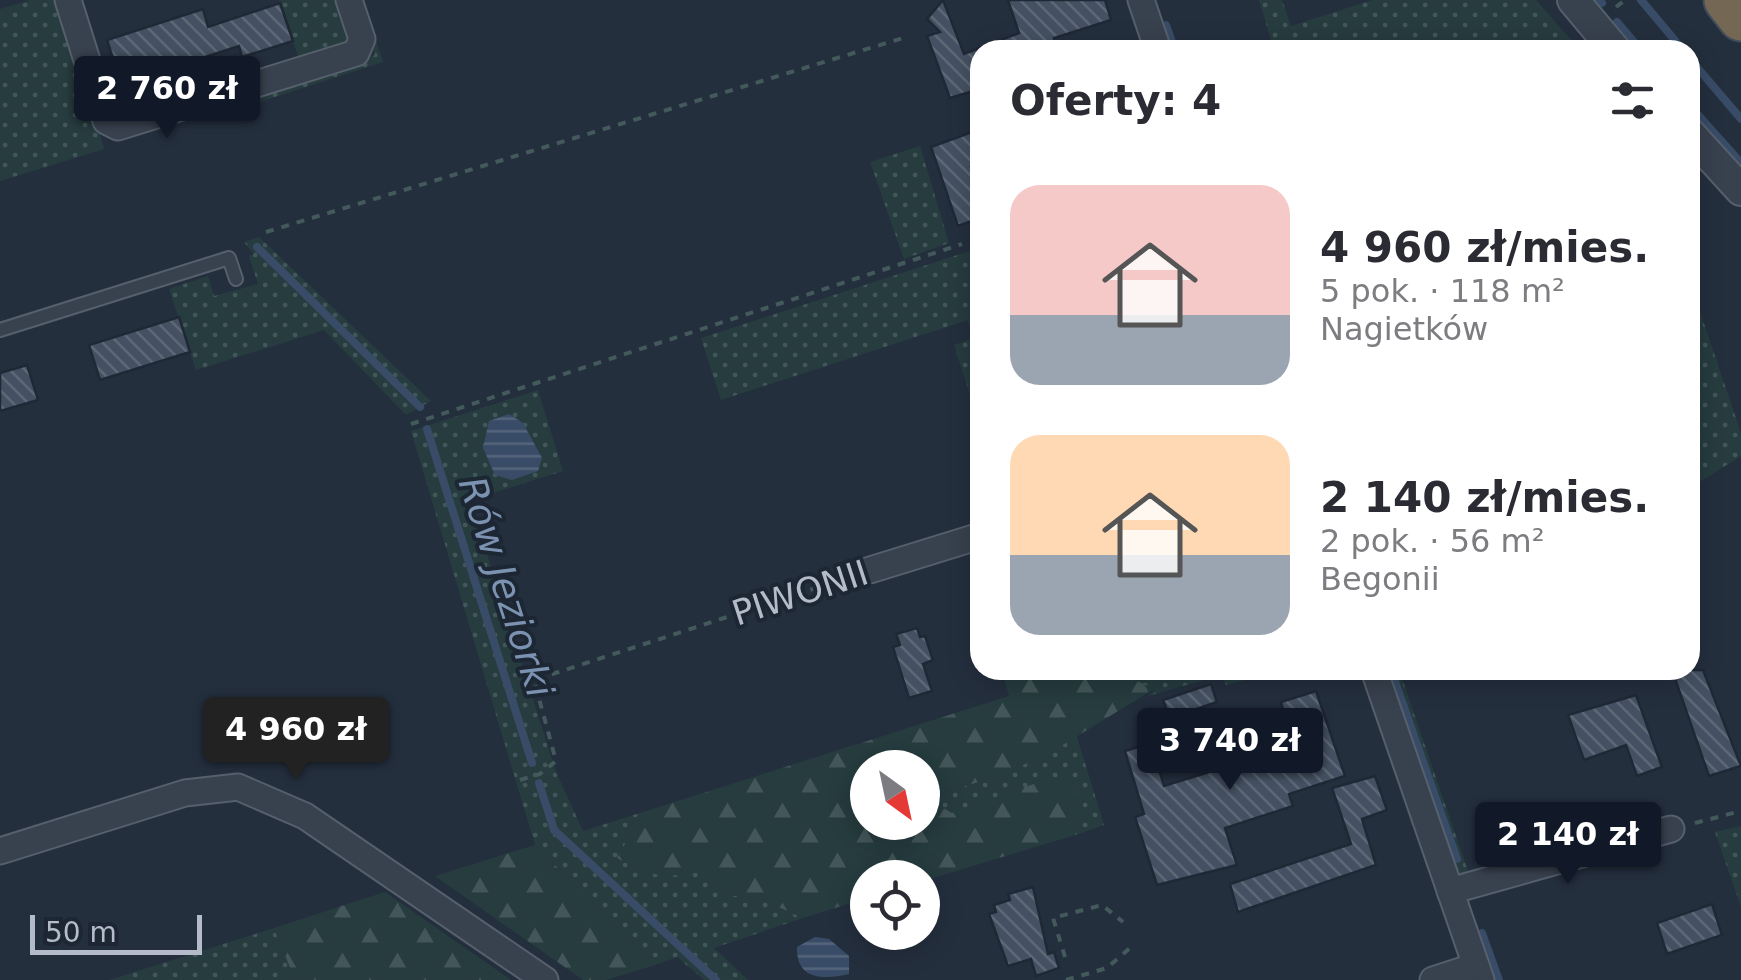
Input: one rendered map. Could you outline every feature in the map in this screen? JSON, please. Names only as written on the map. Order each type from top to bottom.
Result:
[{"type":"highway","points":[[1727,0],[1741,18]]},
{"type":"street","points":[[69,4],[110,124],[121,127],[356,53],[362,39],[349,0]]},
{"type":"street","points":[[1141,0],[1155,40]]},
{"type":"street","points":[[1573,0],[1607,40]]},
{"type":"street","points":[[1700,145],[1741,190]]},
{"type":"street","name":"PIWONII","points":[[870,570],[970,539]]},
{"type":"street","points":[[1377,680],[1478,973],[1433,980]]},
{"type":"street","points":[[0,851],[184,793],[238,787],[305,816],[545,980]]},
{"type":"street","points":[[1450,891],[1672,829]]},
{"type":"lane","points":[[0,330],[229,258],[236,278]]},
{"type":"path","points":[[266,232],[903,38]]},
{"type":"path","points":[[410,424],[962,244]]},
{"type":"path","name":"PIWONII","points":[[520,780],[540,774],[556,761],[534,680],[870,570]]},
{"type":"path","points":[[1672,829],[1741,811]]},
{"type":"path","points":[[1066,956],[1053,918],[1102,905],[1123,922]]},
{"type":"path","points":[[1066,980],[1107,968],[1130,948]]},
{"type":"green space","points":[[31,0],[61,0],[104,149],[0,181],[0,9]]},
{"type":"green space","points":[[279,0],[334,0],[349,45],[300,62]]},
{"type":"green space","points":[[358,0],[363,0],[383,62],[244,107],[242,98],[375,55]]},
{"type":"green space","points":[[1259,0],[1282,0],[1291,26],[1372,0],[1536,0],[1571,40],[1271,40]]},
{"type":"green space","points":[[920,146],[949,243],[904,259],[870,162]]},
{"type":"green space","points":[[259,237],[431,401],[406,415],[324,330],[196,370],[169,289],[208,276],[214,296],[258,284],[249,256],[254,254],[244,242]]},
{"type":"green space","points":[[970,251],[970,326],[968,320],[721,400],[701,338]]},
{"type":"green space","points":[[1700,312],[1741,433],[1741,456],[1700,482]]},
{"type":"green space","points":[[970,339],[970,395],[954,345]]},
{"type":"green space","points":[[538,390],[563,471],[470,500],[556,772],[583,831],[662,806],[631,833],[618,858],[658,874],[700,871],[727,895],[758,898],[803,918],[714,948],[748,980],[704,980],[677,957],[655,965],[535,845],[411,431]]},
{"type":"green space","points":[[1005,680],[1135,680],[1154,689],[1053,751],[940,797],[940,750],[850,750],[850,840],[940,840],[940,806],[952,813],[1048,779],[1067,780],[1084,800],[1075,835],[940,876],[940,860],[850,860],[850,903],[803,918],[758,898],[727,895],[700,872],[677,875],[638,869],[617,858],[631,833],[662,806],[1009,696]]},
{"type":"green space","points":[[1134,680],[1204,680],[1148,696],[1154,690]]},
{"type":"green space","points":[[1389,680],[1402,680],[1468,871],[1457,875]]},
{"type":"green space","points":[[1076,734],[1104,825],[1075,835],[1084,800],[975,806],[952,813],[940,807],[942,793],[999,776]]},
{"type":"green space","points":[[1741,826],[1741,907],[1715,832]]},
{"type":"green space","points":[[535,845],[655,965],[606,980],[583,980],[435,876]]},
{"type":"green space","points":[[385,892],[511,980],[295,980],[274,928]]},
{"type":"green space","points":[[274,928],[295,980],[109,980]]},
{"type":"water","points":[[509,414],[523,423],[542,458],[538,471],[512,480],[495,475],[483,448],[489,421]]},
{"type":"water","points":[[815,937],[829,939],[849,956],[849,974],[821,977],[806,972],[797,947]]},
{"type":"building","points":[[943,0],[964,54],[970,52],[970,92],[950,98],[927,36],[940,32],[927,19]]},
{"type":"building","points":[[1008,0],[1105,0],[1111,20],[1054,38],[1001,40],[1019,33]]},
{"type":"building","points":[[280,3],[293,41],[242,57],[239,46],[121,84],[107,40],[203,9],[208,27]]},
{"type":"building","points":[[970,133],[970,222],[958,226],[931,147]]},
{"type":"building","points":[[179,317],[190,352],[100,380],[89,345]]},
{"type":"building","points":[[27,365],[38,400],[0,411],[0,373]]},
{"type":"building","points":[[917,628],[920,637],[925,636],[933,660],[923,664],[932,691],[909,698],[893,647],[900,645],[896,634]]},
{"type":"building","points":[[1700,670],[1741,766],[1709,776],[1675,680],[1700,680]]},
{"type":"building","points":[[1211,684],[1217,702],[1170,718],[1163,700]]},
{"type":"building","points":[[1316,691],[1345,776],[1289,794],[1293,806],[1225,828],[1237,865],[1157,885],[1135,817],[1144,814],[1125,751],[1151,743],[1164,786],[1248,760],[1246,749],[1282,738],[1277,719],[1285,716],[1281,702]]},
{"type":"building","points":[[1636,695],[1662,767],[1637,776],[1626,745],[1584,760],[1568,715]]},
{"type":"building","points":[[1375,776],[1387,810],[1362,819],[1376,865],[1238,912],[1230,884],[1351,844],[1332,788]]},
{"type":"building","points":[[1033,887],[1048,954],[1054,952],[1059,968],[1036,976],[1031,959],[1008,966],[989,914],[996,912],[994,905],[1010,900],[1008,894]]},
{"type":"building","points":[[1712,904],[1722,935],[1667,954],[1657,923]]},
{"type":"waterway","points":[[1599,0],[1602,3]]},
{"type":"waterway","points":[[1641,0],[1675,40]]},
{"type":"waterway","points":[[1617,22],[1632,40]]},
{"type":"waterway","points":[[1166,25],[1171,40]]},
{"type":"waterway","points":[[1700,71],[1741,119]]},
{"type":"waterway","points":[[1700,117],[1741,163]]},
{"type":"waterway","name":"Rów Jeziorki","points":[[257,247],[420,407]]},
{"type":"waterway","name":"Rów Jeziorki","points":[[427,429],[532,763]]},
{"type":"waterway","points":[[1394,680],[1457,859]]},
{"type":"waterway","name":"Rów Jeziorki","points":[[539,783],[554,830],[716,980]]},
{"type":"waterway","points":[[1482,933],[1499,980]]}]
